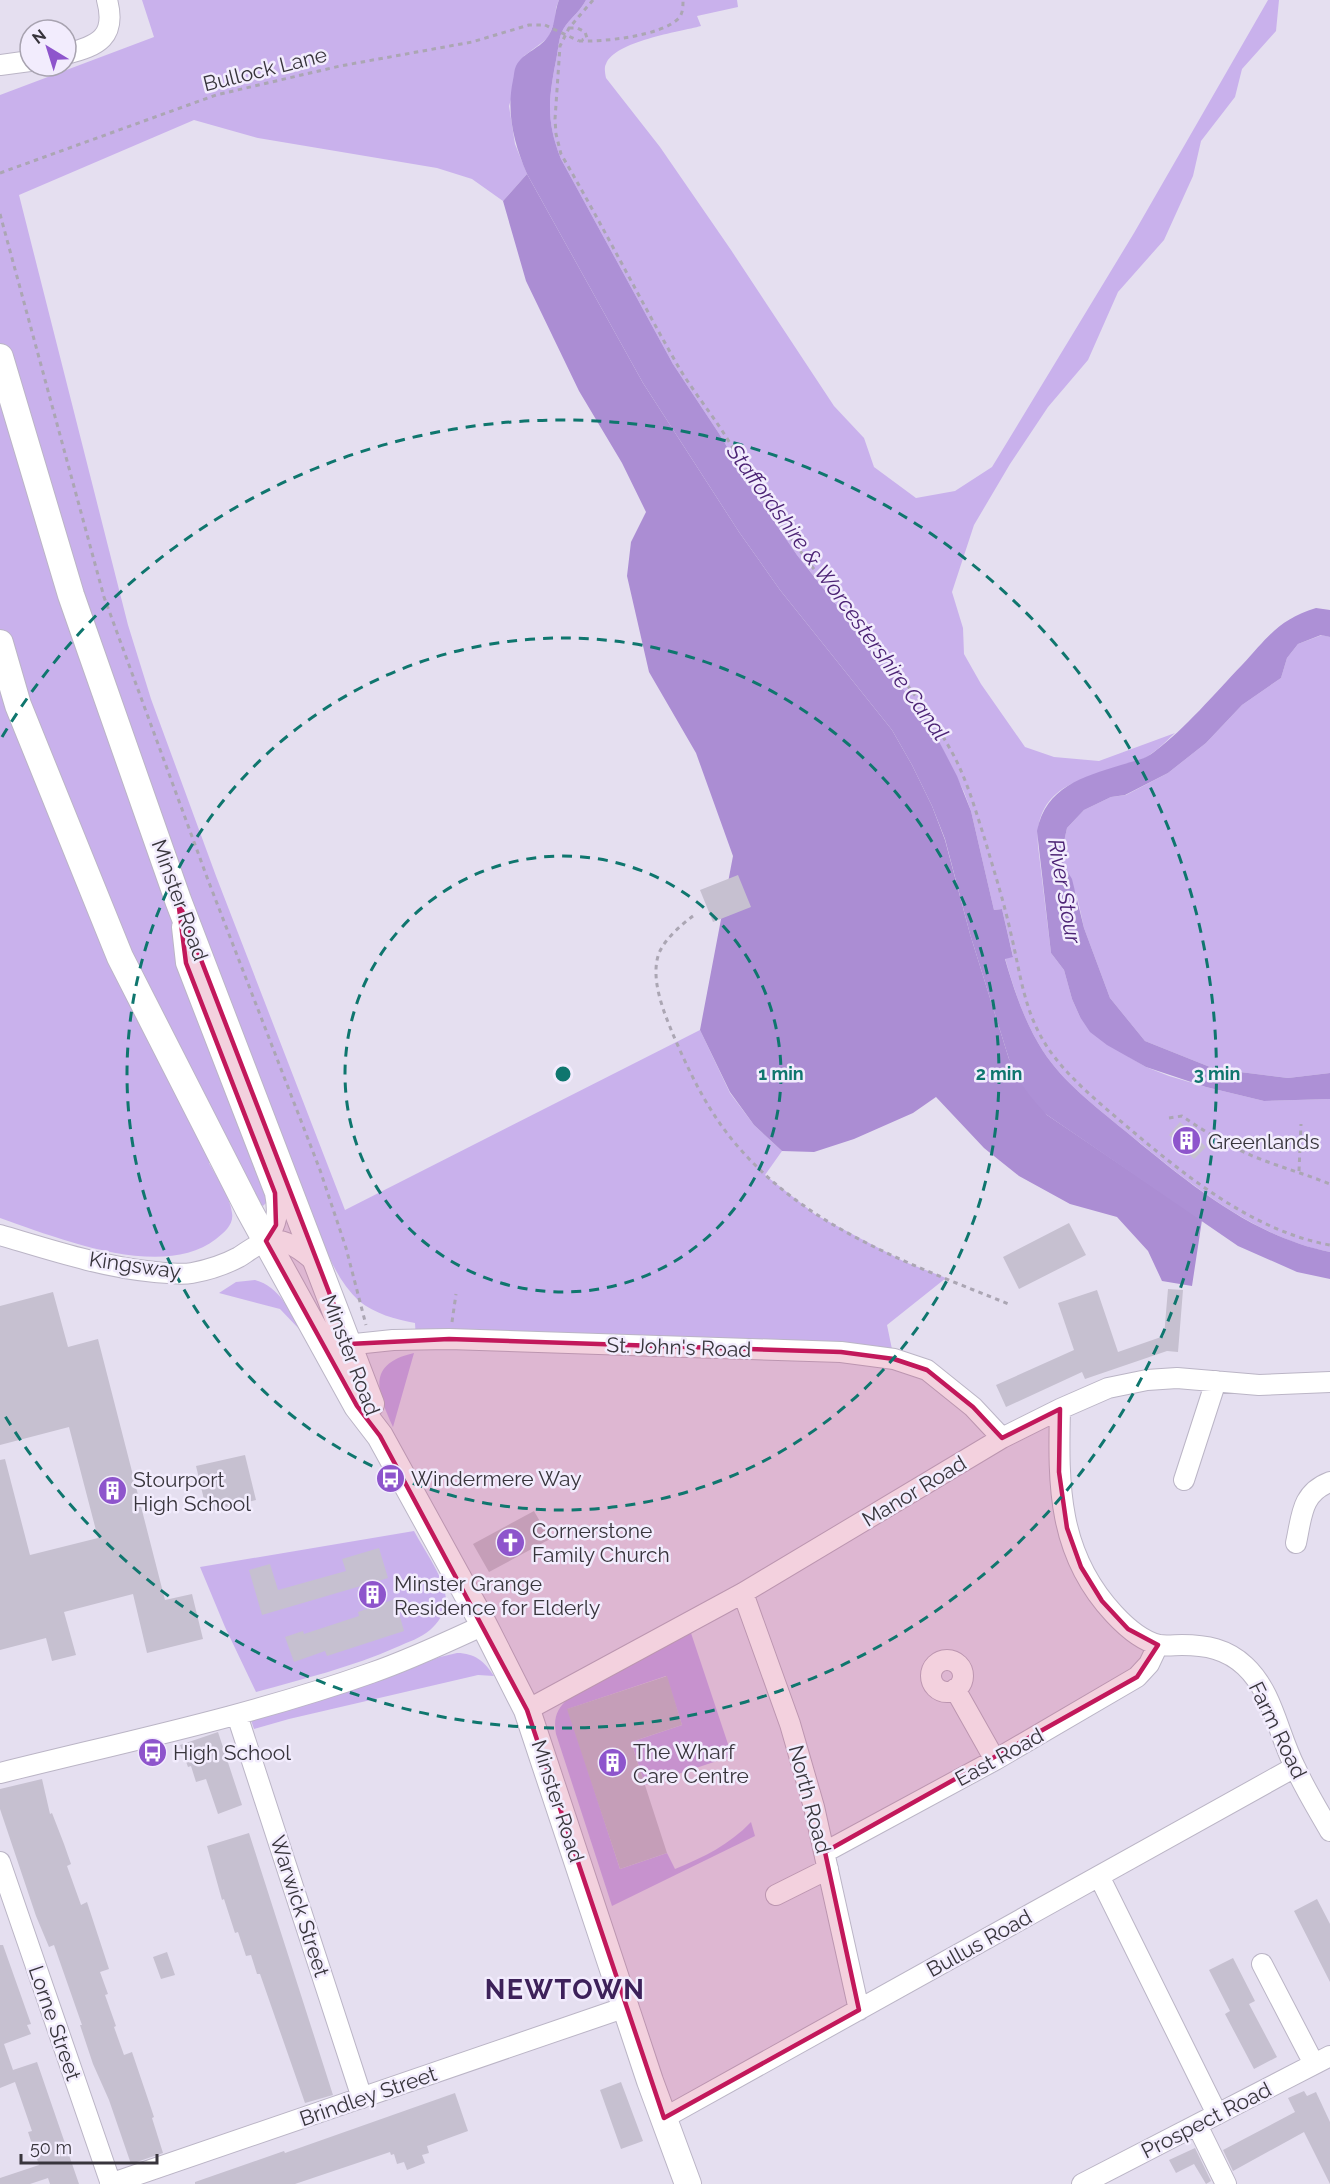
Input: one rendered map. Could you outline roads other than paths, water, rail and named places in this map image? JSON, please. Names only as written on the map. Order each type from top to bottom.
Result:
[{"type":"main road","name":"Minster Road","points":[[0,357],[71,595],[178,900],[315,1262],[349,1345],[357,1406],[381,1436],[484,1625],[527,1710],[688,2184]]},
{"type":"main road","name":"Minster Road","points":[[0,644],[18,705],[120,957],[266,1241],[349,1345]]},
{"type":"main road","name":"Minster Road","points":[[664,2118],[698,2184]]},
{"type":"street","points":[[78,50],[102,41],[108,32],[110,22],[107,0]]},
{"type":"street","points":[[0,65],[18,63]]},
{"type":"street","points":[[178,900],[186,963],[275,1193],[276,1225],[266,1241]]},
{"type":"street","name":"Kingsway","points":[[0,1235],[86,1260],[129,1269],[171,1274],[188,1274],[220,1266],[266,1241]]},
{"type":"street","points":[[266,1241],[280,1241],[292,1246],[304,1252],[315,1262]]},
{"type":"street","name":"St. John's Road","points":[[349,1345],[449,1339],[841,1352],[894,1359],[927,1370],[973,1407],[1002,1438]]},
{"type":"street","name":"Manor Road","points":[[527,1710],[743,1593],[1002,1438],[1108,1388],[1147,1380],[1178,1378],[1259,1385],[1330,1382]]},
{"type":"street","points":[[1184,1480],[1216,1381]]},
{"type":"street","name":"Farm Road","points":[[1060,1409],[1059,1472],[1067,1528],[1081,1566],[1102,1601],[1128,1629],[1158,1645],[1217,1648],[1233,1656],[1246,1667],[1261,1687],[1295,1767],[1330,1831]]},
{"type":"street","points":[[1296,1543],[1305,1502],[1313,1491],[1330,1482]]},
{"type":"street","name":"North Road","points":[[743,1593],[790,1724],[826,1861],[859,2010]]},
{"type":"street","points":[[0,1773],[237,1715],[372,1673],[484,1625]]},
{"type":"street","name":"East Road","points":[[776,1895],[826,1861],[1137,1677],[1149,1664],[1158,1645]]},
{"type":"street","points":[[955,1689],[995,1760]]},
{"type":"street","name":"Warwick Street","points":[[237,1715],[362,2098]]},
{"type":"street","name":"Bullus Road","points":[[664,2118],[1295,1767]]},
{"type":"street","name":"Lorne Street","points":[[0,1862],[110,2184]]},
{"type":"street","points":[[1099,1876],[1217,2114]]},
{"type":"street","points":[[1262,1964],[1322,2060]]},
{"type":"street","name":"Brindley Street","points":[[110,2184],[626,2007]]},
{"type":"street","name":"Prospect Road","points":[[1082,2184],[1322,2060]]},
{"type":"street","points":[[1197,2125],[1226,2184]]},
{"type":"water","points":[[559,0],[586,0],[562,32],[552,83],[550,107],[552,131],[561,159],[673,364],[754,492],[797,555],[929,722],[957,776],[971,811],[994,910],[1002,909],[1013,957],[1005,959],[1008,971],[1025,1018],[1043,1051],[1080,1093],[1147,1149],[1220,1204],[1273,1233],[1330,1252],[1330,1279],[1297,1272],[1238,1246],[1047,1115],[1020,1082],[1009,1059],[970,934],[945,839],[912,765],[892,730],[780,590],[739,532],[643,383],[527,174],[512,128],[510,104],[514,71],[519,61],[549,35]]},
{"type":"water","name":"River Stour","points":[[1316,608],[1330,610],[1330,637],[1321,635],[1298,644],[1287,658],[1281,678],[1242,705],[1206,743],[1168,773],[1125,795],[1111,797],[1084,810],[1067,828],[1062,851],[1064,866],[1072,879],[1084,928],[1110,998],[1145,1041],[1210,1067],[1288,1078],[1330,1073],[1330,1099],[1264,1101],[1206,1087],[1146,1067],[1107,1045],[1090,1032],[1072,999],[1064,970],[1051,953],[1037,831],[1048,804],[1057,794],[1093,774],[1150,755],[1188,722],[1274,630],[1303,612]]},
{"type":"place","name":"Greenlands","points":[[1187,1141]]},
{"type":"place","name":"Windermere Way","points":[[390,1478]]},
{"type":"place","name":"Stourport High School","points":[[112,1491]]},
{"type":"place","name":"Cornerstone Family Church","points":[[511,1542]]},
{"type":"place","name":"Minster Grange Residence for Elderly","points":[[373,1595]]},
{"type":"place","name":"High School","points":[[152,1752]]},
{"type":"place","name":"The Wharf Care Centre","points":[[612,1763]]},
{"type":"district","name":"NEWTOWN","points":[[565,1989]]},
{"type":"water label","name":"Staffordshire & Worcestershire Canal","points":[[838,592]]}]
